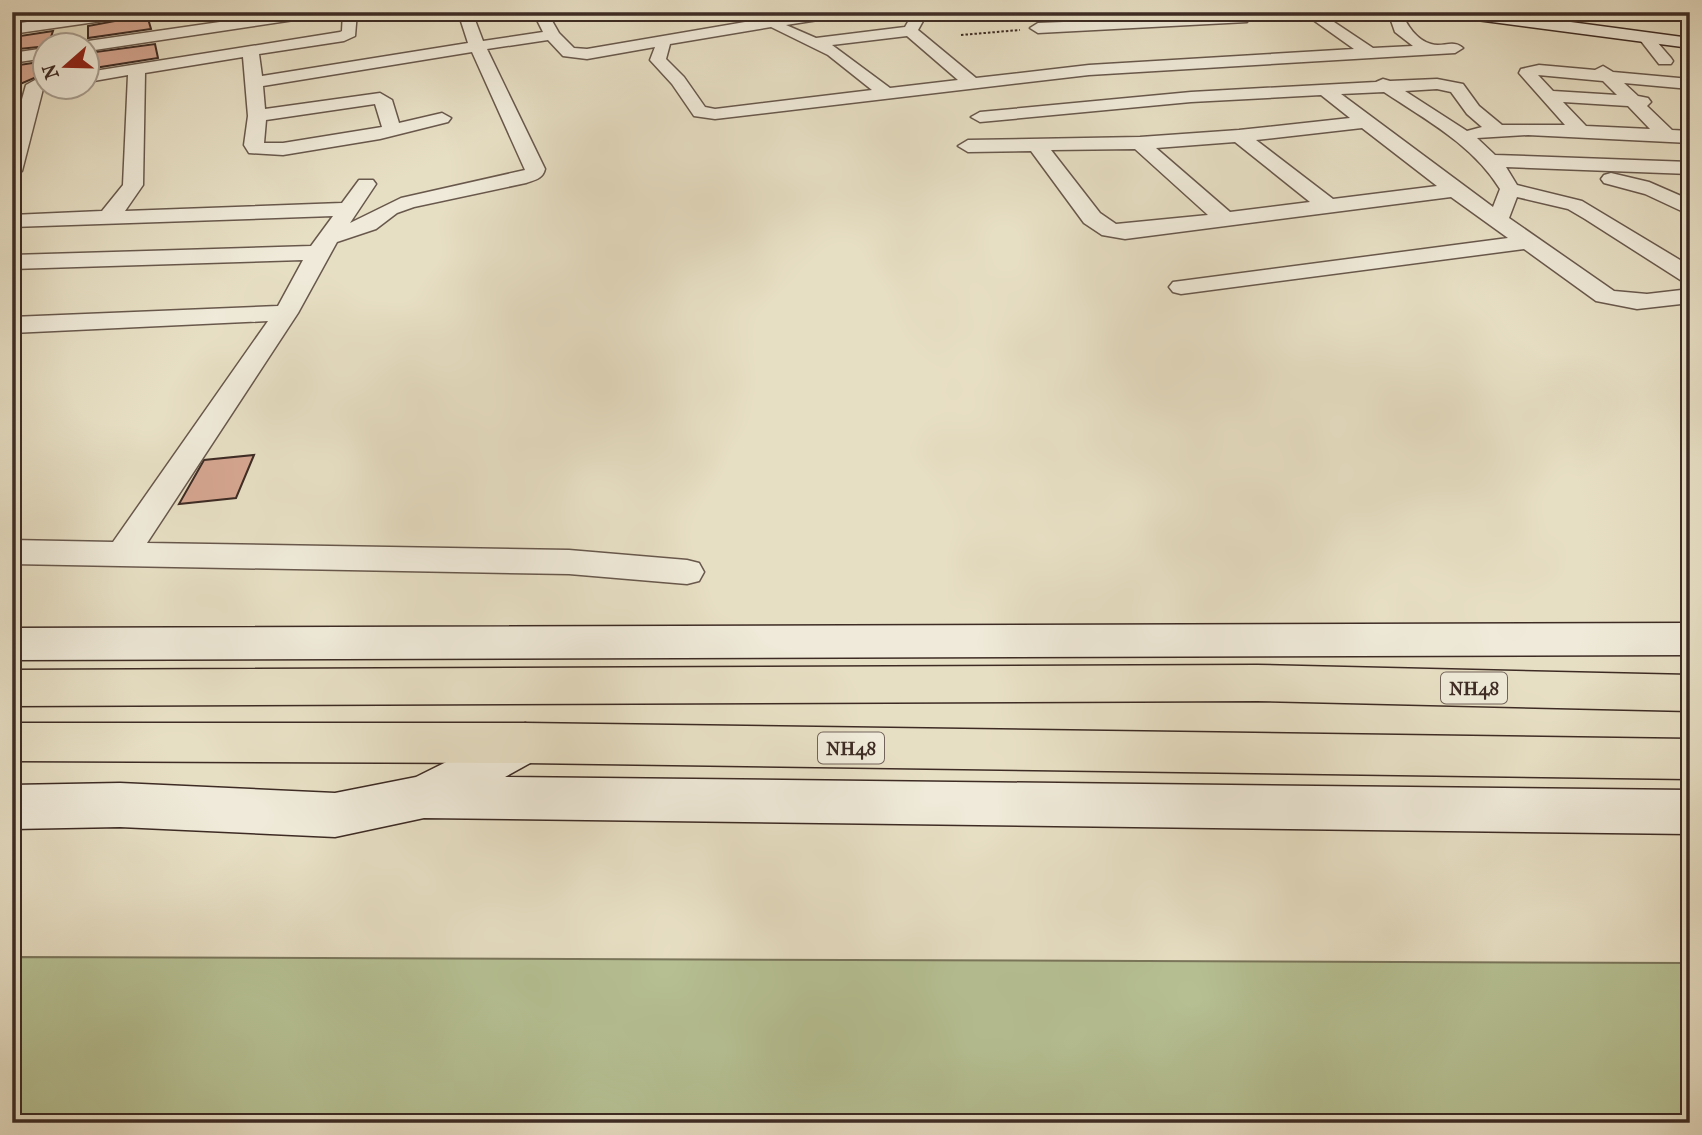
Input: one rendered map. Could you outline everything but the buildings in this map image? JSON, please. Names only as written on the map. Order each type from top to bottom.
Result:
[{"type":"highway","name":"NH48","points":[[12,688],[1257,683],[1690,693]]},
{"type":"highway","name":"NH48","points":[[12,742],[525,743],[1690,759]]},
{"type":"main road","points":[[1454,12],[1690,43]]},
{"type":"main road","points":[[1632,638],[1690,661]]},
{"type":"main road","points":[[12,644],[1690,639]]},
{"type":"main road","points":[[424,797],[525,743]]},
{"type":"main road","points":[[12,807],[120,805],[335,815],[424,797],[1690,812]]},
{"type":"street","points":[[32,55],[13,58],[19,23],[137,12]]},
{"type":"street","points":[[102,45],[321,12]]},
{"type":"street","points":[[102,75],[344,36],[350,33],[350,12]]},
{"type":"street","points":[[12,262],[323,245],[408,202],[519,179],[534,173],[535,169],[477,45],[465,12]]},
{"type":"street","points":[[540,12],[564,51],[576,54],[662,42],[776,17],[845,12]]},
{"type":"street","points":[[1309,12],[1368,52]]},
{"type":"street","points":[[1395,12],[1400,29],[1427,50]]},
{"type":"street","points":[[910,31],[916,18],[926,13],[945,13]]},
{"type":"street","points":[[1033,24],[1151,16],[1243,19]]},
{"type":"street","points":[[1151,16],[1200,63]]},
{"type":"street","points":[[776,17],[781,28],[854,66],[888,95]]},
{"type":"street","points":[[1033,24],[1128,102]]},
{"type":"street","points":[[814,43],[910,31],[973,84]]},
{"type":"street","points":[[252,82],[552,35]]},
{"type":"street","points":[[1640,59],[1671,61],[1646,38]]},
{"type":"street","points":[[662,42],[658,60],[678,81],[696,108],[706,113],[888,95],[1089,70],[1455,48]]},
{"type":"street","points":[[1270,42],[1288,57]]},
{"type":"street","points":[[251,51],[257,116],[254,145],[256,149],[266,150],[392,130],[442,118]]},
{"type":"street","points":[[1342,53],[1462,137],[1498,166],[1510,188],[1575,205],[1690,276]]},
{"type":"street","points":[[1615,57],[1595,58],[1594,61],[1666,135]]},
{"type":"street","points":[[109,217],[133,185],[137,69]]},
{"type":"street","points":[[1579,130],[1527,73],[1539,70],[1690,84]]},
{"type":"street","points":[[12,89],[32,86]]},
{"type":"street","points":[[980,117],[1128,102],[1322,88],[1452,86],[1457,88],[1483,120],[1496,130]]},
{"type":"street","points":[[1322,88],[1455,190],[1605,296],[1637,303],[1690,296]]},
{"type":"street","points":[[1550,96],[1655,103]]},
{"type":"street","points":[[257,116],[380,98],[383,100],[392,130]]},
{"type":"street","points":[[12,171],[34,102]]},
{"type":"street","points":[[968,146],[1140,143],[1240,136],[1363,122]]},
{"type":"street","points":[[1462,137],[1496,130],[1579,130],[1690,136]]},
{"type":"street","points":[[1240,136],[1328,206]]},
{"type":"street","points":[[1140,143],[1225,219]]},
{"type":"street","points":[[1037,145],[1092,218],[1110,230],[1125,232],[1455,190]]},
{"type":"street","points":[[1491,161],[1690,168]]},
{"type":"street","points":[[1575,205],[1576,187],[1588,180],[1611,179],[1639,184],[1670,196],[1690,209]]},
{"type":"street","points":[[121,556],[286,313],[323,245],[366,184]]},
{"type":"street","points":[[1498,220],[1510,188]]},
{"type":"street","points":[[12,221],[348,209]]},
{"type":"street","points":[[1181,287],[1529,242]]},
{"type":"street","points":[[12,325],[286,313]]},
{"type":"street","points":[[12,552],[569,562],[687,572]]},
{"type":"path","points":[[961,35],[1033,24]]},
{"type":"green space","points":[[12,957],[1690,963],[1690,1123],[12,1123]]}]
